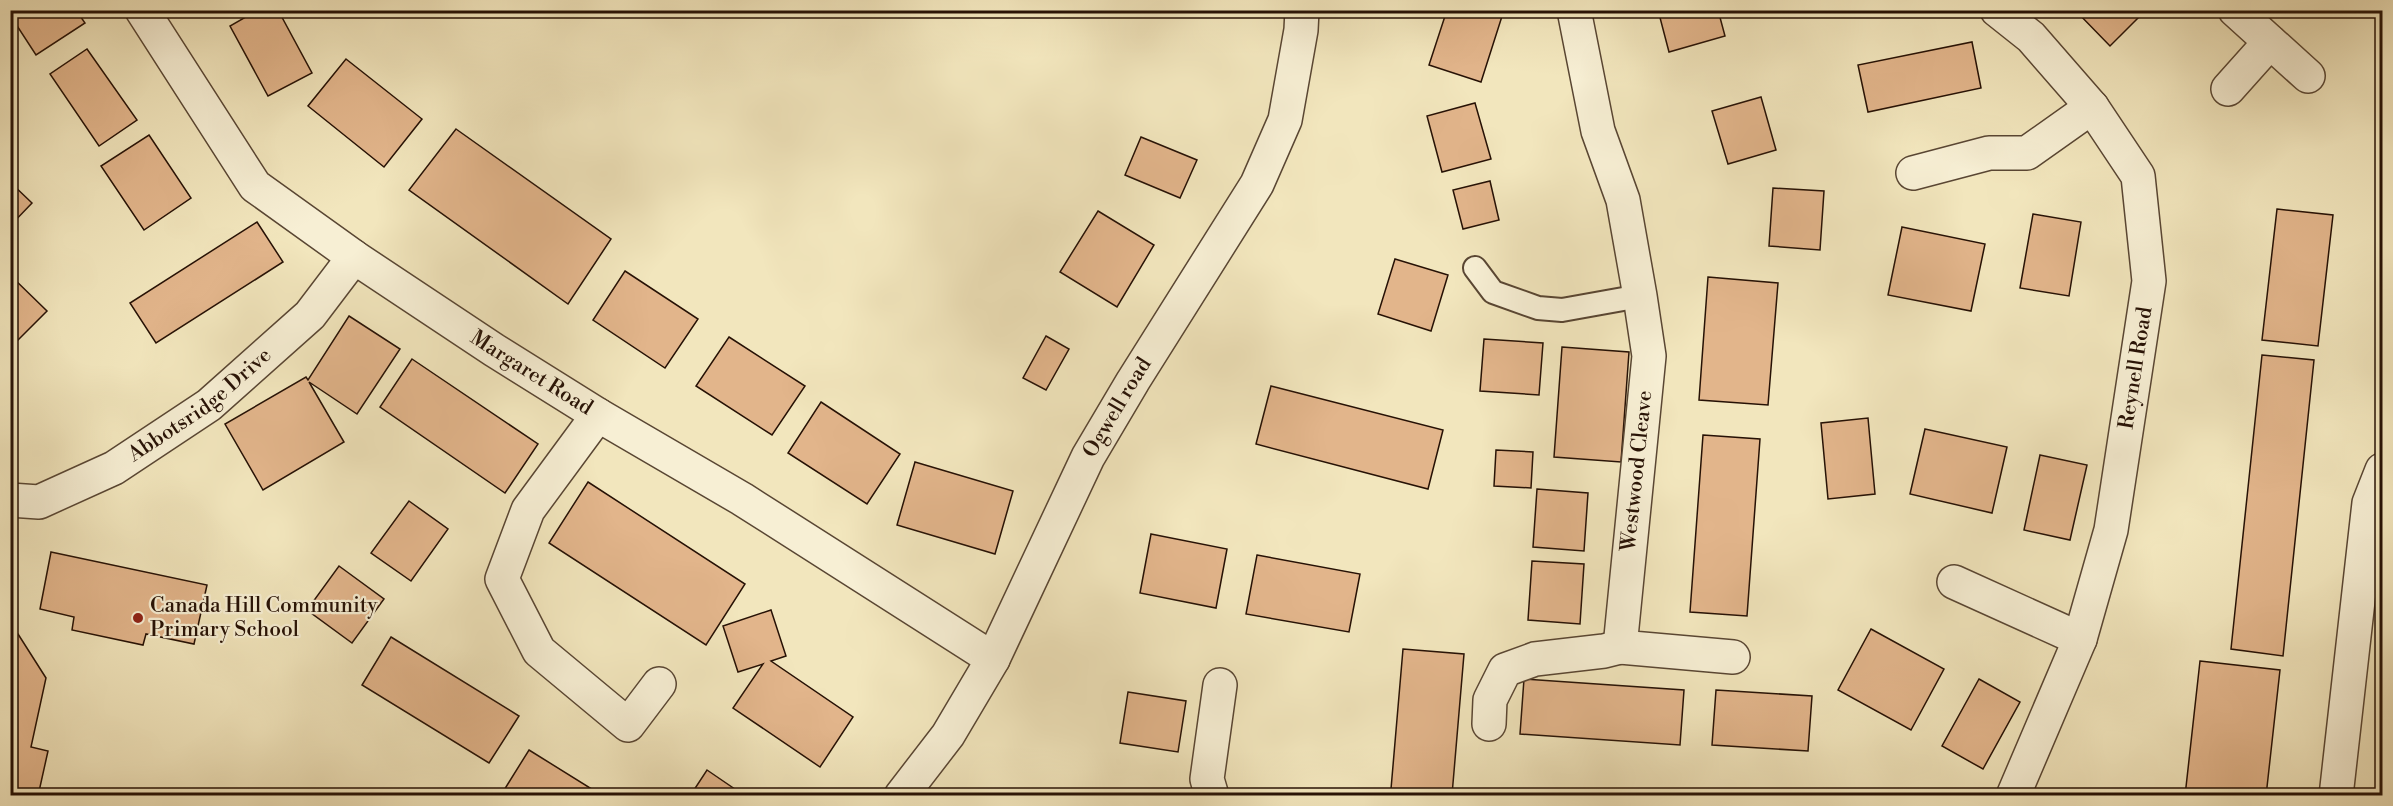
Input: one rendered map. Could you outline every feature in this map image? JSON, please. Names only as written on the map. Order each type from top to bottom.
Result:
[{"type":"street","name":"Margaret Road","points":[[142,10],[255,186],[354,257],[494,350],[598,415],[741,498],[993,659]]},
{"type":"street","name":"Ogwell road","points":[[901,795],[948,735],[993,659],[1088,457],[1132,381],[1257,184],[1285,120],[1301,30],[1302,10]]},
{"type":"street","name":"Westwood Cleave","points":[[1574,10],[1598,131],[1623,200],[1641,296],[1648,356],[1620,647]]},
{"type":"street","name":"Reynell Road","points":[[1997,10],[2031,37],[2092,107],[2138,176],[2150,280],[2111,530],[2080,639],[2013,795]]},
{"type":"street","points":[[2235,10],[2308,76]]},
{"type":"street","points":[[2228,89],[2270,42]]},
{"type":"street","points":[[1913,174],[1989,153],[2027,153],[2092,107]]},
{"type":"street","name":"Abbotsridge Drive","points":[[10,500],[39,502],[114,468],[209,405],[310,315],[354,257]]},
{"type":"street","points":[[598,415],[528,510],[502,579],[539,651],[628,725],[659,684]]},
{"type":"street","points":[[2336,795],[2369,503],[2382,470]]},
{"type":"street","points":[[1953,582],[2080,639]]},
{"type":"street","points":[[1489,724],[1490,700],[1505,670],[1535,659],[1620,647],[1733,657]]},
{"type":"street","points":[[1212,795],[1207,779],[1220,685]]},
{"type":"lane","points":[[1475,268],[1493,292],[1538,308],[1562,310],[1641,296]]},
{"type":"building","points":[[10,10],[76,10],[85,23],[36,55],[10,15]]},
{"type":"building","points":[[258,10],[278,10],[312,73],[268,96],[230,26]]},
{"type":"building","points":[[1447,10],[1504,10],[1481,82],[1429,65]]},
{"type":"building","points":[[1658,10],[1718,10],[1725,36],[1669,52]]},
{"type":"building","points":[[2075,10],[2146,10],[2110,46]]},
{"type":"building","points":[[2367,10],[2382,10],[2382,25]]},
{"type":"building","points":[[1972,42],[1981,88],[1868,112],[1858,65]]},
{"type":"building","points":[[87,49],[137,120],[99,146],[50,74]]},
{"type":"building","points":[[346,59],[422,119],[384,167],[308,106]]},
{"type":"building","points":[[1761,97],[1776,150],[1728,164],[1712,111]]},
{"type":"building","points":[[1475,103],[1491,159],[1442,172],[1427,116]]},
{"type":"building","points":[[456,129],[611,239],[568,304],[409,190]]},
{"type":"building","points":[[149,135],[191,198],[144,230],[101,166]]},
{"type":"building","points":[[1141,137],[1197,160],[1180,198],[1125,175]]},
{"type":"building","points":[[1490,181],[1499,220],[1463,229],[1453,190]]},
{"type":"building","points":[[10,182],[32,203],[10,226]]},
{"type":"building","points":[[1773,188],[1824,191],[1820,250],[1769,246]]},
{"type":"building","points":[[2277,209],[2333,215],[2318,346],[2262,340]]},
{"type":"building","points":[[1098,211],[1154,245],[1117,307],[1060,272]]},
{"type":"building","points":[[2033,214],[2081,222],[2069,296],[2020,288]]},
{"type":"building","points":[[257,222],[283,262],[156,343],[130,303]]},
{"type":"building","points":[[1902,227],[1985,244],[1971,311],[1888,295]]},
{"type":"building","points":[[1395,259],[1448,275],[1431,331],[1378,314]]},
{"type":"building","points":[[625,271],[698,319],[665,368],[593,320]]},
{"type":"building","points":[[10,275],[47,311],[10,348]]},
{"type":"building","points":[[1708,277],[1778,283],[1768,405],[1699,400]]},
{"type":"building","points":[[349,316],[400,349],[357,414],[309,382],[344,442],[263,490],[225,424],[306,377],[308,380]]},
{"type":"building","points":[[1046,336],[1069,349],[1046,390],[1023,378]]},
{"type":"building","points":[[729,337],[805,386],[772,435],[696,386]]},
{"type":"building","points":[[1484,339],[1543,343],[1539,395],[1480,391]]},
{"type":"building","points":[[1562,347],[1629,352],[1621,462],[1554,457]]},
{"type":"building","points":[[2262,355],[2314,360],[2283,656],[2231,649]]},
{"type":"building","points":[[412,359],[538,444],[505,493],[380,407]]},
{"type":"building","points":[[1271,386],[1443,430],[1428,489],[1256,444]]},
{"type":"building","points":[[821,402],[900,454],[867,504],[788,453]]},
{"type":"building","points":[[1868,418],[1875,494],[1828,499],[1821,423]]},
{"type":"building","points":[[1925,429],[2007,447],[1992,513],[1910,494]]},
{"type":"building","points":[[1703,435],[1760,439],[1747,616],[1690,612]]},
{"type":"building","points":[[1496,450],[1533,452],[1531,488],[1494,486]]},
{"type":"building","points":[[2040,455],[2087,465],[2070,540],[2024,530]]},
{"type":"building","points":[[915,462],[1013,491],[995,554],[897,525]]},
{"type":"building","points":[[588,482],[745,584],[706,645],[549,543]]},
{"type":"building","points":[[1537,489],[1588,493],[1584,551],[1533,547]]},
{"type":"building","points":[[409,501],[448,529],[411,581],[371,553]]},
{"type":"building","points":[[1151,534],[1227,549],[1216,608],[1140,593]]},
{"type":"building","points":[[51,552],[207,585],[194,644],[146,634],[143,645],[72,630],[74,617],[40,609]]},
{"type":"building","points":[[1257,555],[1360,574],[1349,632],[1246,614]]},
{"type":"building","points":[[1532,561],[1584,564],[1580,624],[1528,620]]},
{"type":"building","points":[[339,566],[384,599],[352,643],[307,610]]},
{"type":"building","points":[[771,610],[786,656],[771,661],[853,717],[820,767],[733,708],[763,664],[738,672],[723,626]]},
{"type":"building","points":[[1871,629],[1944,669],[1911,730],[1838,690]]},
{"type":"building","points":[[10,632],[18,634],[46,678],[31,747],[48,751],[38,796],[10,796]]},
{"type":"building","points":[[391,637],[519,716],[489,763],[362,685]]},
{"type":"building","points":[[1403,649],[1464,654],[1452,795],[1391,789]]},
{"type":"building","points":[[2200,661],[2280,670],[2266,796],[2185,796]]},
{"type":"building","points":[[1524,679],[1684,690],[1680,745],[1520,734]]},
{"type":"building","points":[[1979,679],[2020,702],[1983,769],[1942,746]]},
{"type":"building","points":[[1716,690],[1812,696],[1808,751],[1712,745]]},
{"type":"building","points":[[1128,692],[1186,701],[1178,752],[1120,743]]},
{"type":"building","points":[[529,750],[603,796],[501,795]]},
{"type":"building","points":[[707,770],[745,796],[690,796]]},
{"type":"place","name":"Canada Hill Community Primary School","points":[[138,618]]}]
